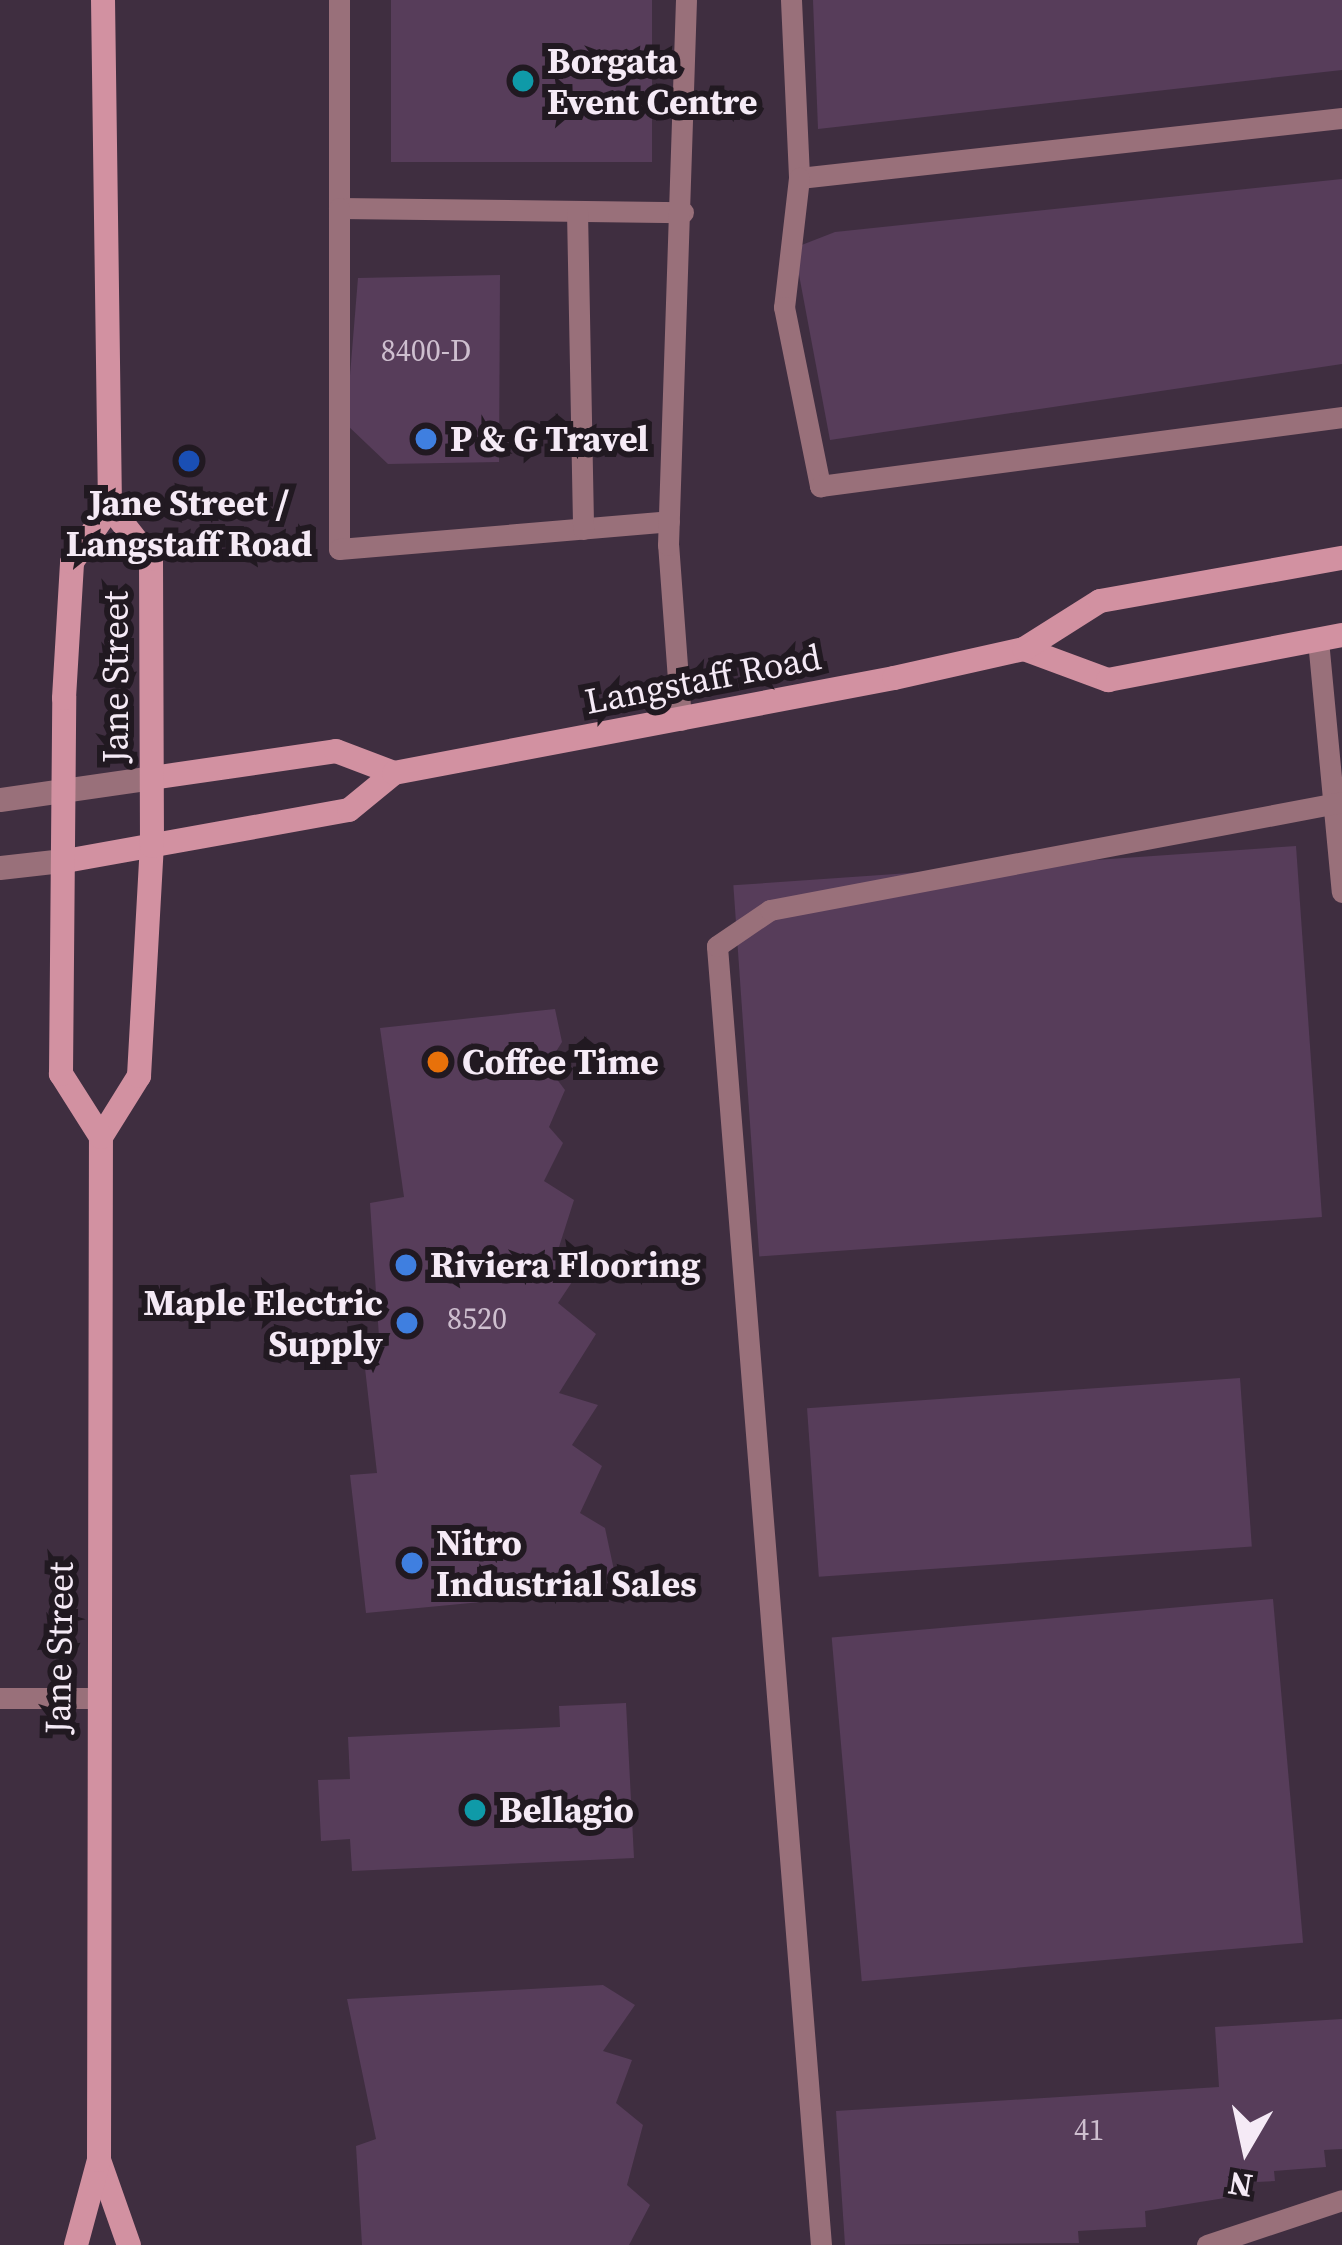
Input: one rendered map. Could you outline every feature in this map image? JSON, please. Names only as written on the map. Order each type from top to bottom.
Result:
[{"type":"main road","points":[[103,0],[110,507]]},
{"type":"main road","name":"Jane Street","points":[[76,2245],[99,2160],[94,1698],[100,1137],[139,1076],[152,846],[151,559],[110,507],[72,562],[67,788],[71,860],[61,1074],[100,1137]]},
{"type":"main road","name":"Langstaff Road","points":[[71,860],[349,810],[394,773],[1024,649],[1100,601],[1342,558]]},
{"type":"main road","points":[[1024,649],[1108,680],[1330,638]]},
{"type":"main road","points":[[152,778],[336,751],[394,773]]},
{"type":"main road","name":"Jane Street","points":[[99,2160],[129,2245]]},
{"type":"street","points":[[0,800],[152,778]]},
{"type":"street","name":"Langstaff Road","points":[[0,868],[71,860]]},
{"type":"lane","points":[[339,0],[339,549],[669,521]]},
{"type":"lane","points":[[681,720],[669,521],[686,0]]},
{"type":"lane","points":[[791,0],[799,178],[784,307],[820,486],[1342,417]]},
{"type":"lane","points":[[799,178],[1342,118]]},
{"type":"lane","points":[[339,208],[682,212]]},
{"type":"lane","points":[[577,211],[583,529]]},
{"type":"lane","points":[[1330,638],[1342,892]]},
{"type":"lane","points":[[820,2245],[716,946],[770,910],[1338,803]]},
{"type":"lane","points":[[0,1698],[94,1698]]},
{"type":"lane","points":[[1207,2245],[1342,2200]]},
{"type":"building","name":"Borgata Event Centre","points":[[391,0],[652,0],[652,162],[391,162]]},
{"type":"building","points":[[813,0],[1342,0],[1342,70],[818,129]]},
{"type":"building","points":[[1342,179],[1342,364],[830,440],[794,248],[835,232]]},
{"type":"building","points":[[500,275],[499,462],[388,464],[346,424],[358,278]]},
{"type":"building","points":[[1296,846],[1322,1217],[759,1256],[733,885]]},
{"type":"building","points":[[555,1009],[562,1042],[547,1066],[565,1090],[549,1127],[563,1143],[544,1181],[574,1200],[559,1247],[582,1267],[558,1303],[596,1334],[559,1393],[598,1405],[572,1445],[602,1466],[580,1513],[605,1528],[618,1589],[366,1613],[350,1475],[377,1473],[362,1342],[379,1337],[370,1203],[404,1197],[380,1028]]},
{"type":"building","points":[[1240,1378],[1252,1547],[819,1577],[807,1408]]},
{"type":"building","points":[[1273,1599],[1303,1943],[862,1981],[832,1638]]},
{"type":"building","name":"Bellagio","points":[[626,1703],[634,1858],[352,1871],[350,1839],[321,1841],[318,1780],[350,1779],[348,1737],[560,1727],[559,1706]]},
{"type":"building","points":[[603,1985],[635,2005],[603,2051],[632,2060],[616,2103],[643,2125],[627,2185],[650,2205],[629,2245],[362,2245],[356,2146],[376,2139],[347,1999]]},
{"type":"building","points":[[1342,2019],[1342,2149],[1324,2150],[1326,2167],[1274,2171],[1275,2181],[1236,2183],[1237,2196],[1145,2211],[1146,2227],[1078,2231],[1079,2243],[845,2245],[836,2111],[1219,2087],[1215,2027]]},
{"type":"place","name":"Borgata Event Centre","points":[[523,81]]},
{"type":"place","name":"P & G Travel","points":[[426,439]]},
{"type":"place","name":"Jane Street / Langstaff Road","points":[[189,461]]},
{"type":"place","name":"Coffee Time","points":[[438,1062]]},
{"type":"place","name":"Riviera Flooring","points":[[406,1265]]},
{"type":"place","name":"Maple Electric Supply","points":[[407,1323]]},
{"type":"place","name":"Nitro Industrial Sales","points":[[412,1563]]},
{"type":"place","name":"Bellagio","points":[[475,1810]]}]
